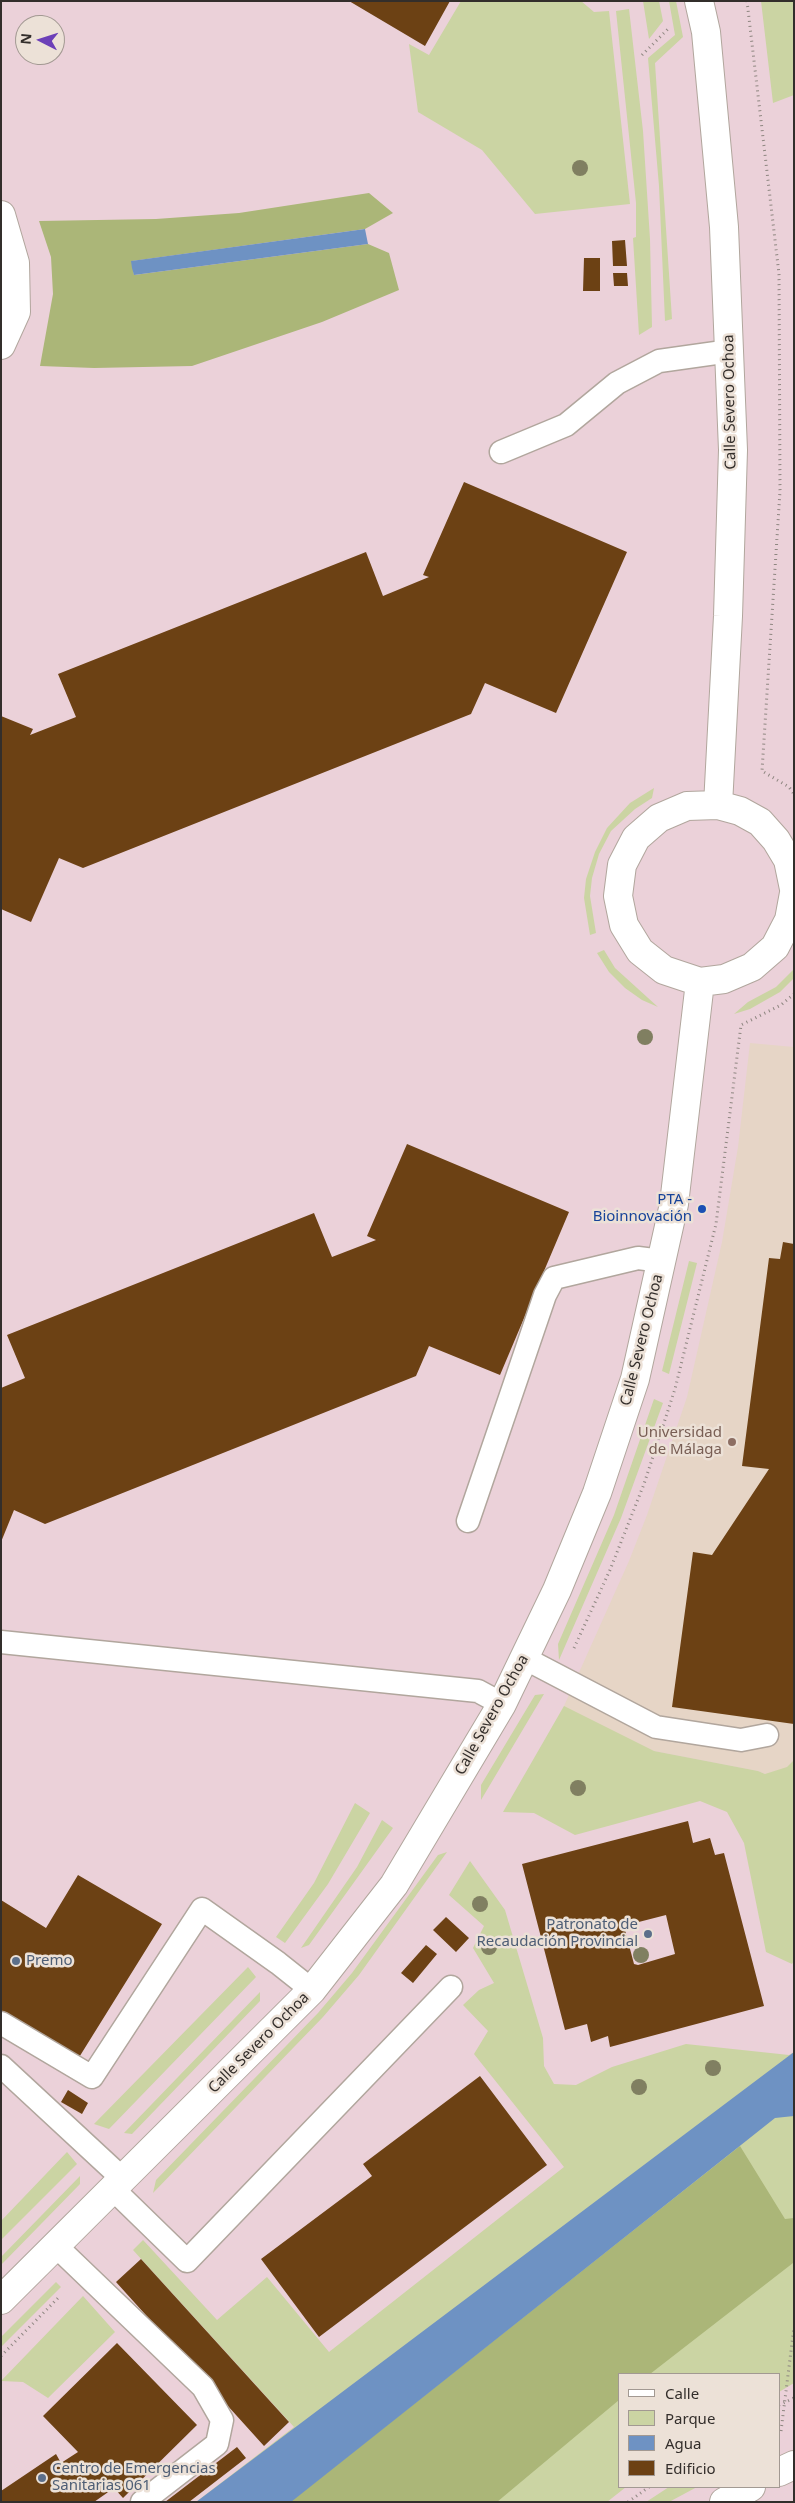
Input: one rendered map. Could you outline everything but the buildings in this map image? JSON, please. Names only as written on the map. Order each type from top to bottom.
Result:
[{"type":"street","name":"Calle Severo Ochoa","points":[[699,1],[706,32],[724,227],[733,450],[728,616],[718,805]]},
{"type":"street","points":[[1,215],[15,263],[16,312],[1,345]]},
{"type":"street","points":[[794,889],[791,859],[760,822],[740,811],[718,805],[687,806],[659,818],[636,838],[622,865],[618,896],[624,925],[640,951],[664,970],[700,982],[724,979],[752,967],[774,947],[789,920],[794,893]]},
{"type":"street","name":"Calle Severo Ochoa","points":[[1,2300],[312,1990],[394,1885],[502,1704],[557,1590],[597,1493],[635,1379],[674,1204],[700,982]]},
{"type":"street","points":[[780,2472],[794,2465]]},
{"type":"street","points":[[724,2502],[749,2488]]},
{"type":"lane","points":[[501,452],[566,424],[617,383],[658,361],[730,351]]},
{"type":"lane","points":[[468,1521],[545,1295],[554,1278],[638,1258],[662,1262]]},
{"type":"lane","points":[[1,1642],[478,1691],[502,1704]]},
{"type":"lane","points":[[524,1658],[656,1727],[741,1740],[767,1735]]},
{"type":"lane","points":[[1,2023],[92,2078],[202,1909],[278,1962],[312,1990]]},
{"type":"lane","points":[[1,2066],[118,2184],[187,2261],[451,1987]]},
{"type":"lane","points":[[56,2246],[203,2387],[222,2420],[217,2444],[142,2502]]},
{"type":"path","points":[[747,1],[779,274],[780,491],[762,771],[789,787],[794,794]]},
{"type":"path","points":[[642,55],[669,28]]},
{"type":"path","points":[[781,2432],[794,2327]]},
{"type":"path","points":[[780,2404],[794,2398]]},
{"type":"path","points":[[628,2502],[648,2488]]},
{"type":"shaded area","points":[[1,1],[794,1],[794,2502],[1,2502]]},
{"type":"shaded area","name":"Universidad de Málaga","points":[[750,1043],[794,1047],[794,1786],[758,1771],[550,1731],[564,1706],[629,1561],[647,1515],[687,1397],[722,1242],[738,1147]]},
{"type":"green space","points":[[461,1],[581,1],[594,12],[609,11],[630,204],[535,214],[482,150],[418,112],[409,44],[429,55]]},
{"type":"green space","points":[[643,1],[659,1],[663,21],[649,39]]},
{"type":"green space","points":[[669,1],[676,1],[683,37],[655,63],[672,319],[665,321],[659,186],[648,58],[675,35]]},
{"type":"green space","points":[[761,1],[794,1],[794,95],[773,103]]},
{"type":"green space","points":[[629,9],[643,131],[650,239],[652,327],[639,335],[633,238],[636,237],[636,203],[616,11]]},
{"type":"green space","points":[[369,193],[393,213],[365,229],[132,261],[134,275],[368,244],[389,253],[399,290],[322,322],[192,366],[94,368],[40,366],[53,294],[51,257],[39,221],[156,219],[239,213]]},
{"type":"green space","points":[[654,788],[652,798],[635,809],[611,831],[599,854],[592,878],[590,896],[596,933],[590,935],[584,898],[586,879],[595,852],[607,828],[630,803]]},
{"type":"green space","points":[[604,950],[615,968],[658,1007],[642,1000],[625,988],[609,972],[597,953]]},
{"type":"green space","points":[[794,969],[794,978],[780,992],[750,1009],[734,1014],[748,1002],[776,987]]},
{"type":"green space","points":[[689,1261],[697,1263],[669,1374],[662,1371]]},
{"type":"green space","points":[[654,1399],[663,1403],[621,1518],[559,1660],[558,1644],[614,1515]]},
{"type":"green space","points":[[544,1694],[481,1800],[481,1785],[535,1695]]},
{"type":"green space","points":[[564,1706],[654,1751],[758,1771],[765,1774],[787,1767],[794,1760],[794,1961],[792,1964],[766,1952],[744,1843],[727,1812],[700,1801],[575,1835],[534,1813],[503,1812]]},
{"type":"green space","points":[[355,1803],[370,1813],[328,1884],[285,1943],[276,1937],[314,1883]]},
{"type":"green space","points":[[382,1820],[393,1828],[309,1945],[301,1948],[357,1867]]},
{"type":"green space","points":[[447,1852],[359,1975],[323,2017],[153,2193],[156,2180],[318,2013],[352,1973],[438,1855]]},
{"type":"green space","points":[[470,1861],[505,1910],[543,2038],[544,2066],[554,2084],[576,2085],[612,2067],[686,2044],[789,2055],[794,2052],[794,2383],[780,2391],[780,2373],[618,2373],[618,2488],[625,2488],[607,2502],[196,2502],[294,2427],[133,2250],[143,2240],[217,2320],[267,2277],[329,2352],[564,2167],[474,2054],[488,2031],[463,2005],[479,1990],[494,1983],[473,1948],[484,1926],[449,1895]]},
{"type":"green space","points":[[248,1967],[256,1977],[109,2129],[94,2124]]},
{"type":"green space","points":[[260,1992],[260,2001],[132,2134],[124,2133]]},
{"type":"green space","points":[[740,2146],[785,2219],[794,2218],[793,2263],[651,2373],[618,2373],[618,2401],[497,2502],[290,2502]]},
{"type":"green space","points":[[67,2152],[77,2164],[1,2240],[1,2221]]},
{"type":"green space","points":[[80,2176],[80,2184],[1,2265],[1,2257]]},
{"type":"green space","points":[[56,2282],[61,2287],[1,2347],[1,2337]]},
{"type":"green space","points":[[83,2296],[115,2332],[48,2398],[23,2382],[1,2381]]},
{"type":"green space","points":[[667,2488],[695,2488],[669,2502],[646,2502]]},
{"type":"water","points":[[365,229],[368,244],[134,275],[132,268],[131,261]]},
{"type":"water","points":[[794,2052],[794,2116],[775,2118],[291,2502],[196,2502]]},
{"type":"place","name":"PTA - Bioinnovación","points":[[702,1209]]},
{"type":"place","name":"Universidad de Málaga","points":[[732,1442]]},
{"type":"place","name":"Patronato de Recaudación Provincial","points":[[648,1934]]},
{"type":"place","name":"Premo","points":[[16,1961]]},
{"type":"place","name":"Centro de Emergencias Sanitarias 061","points":[[42,2478]]}]
